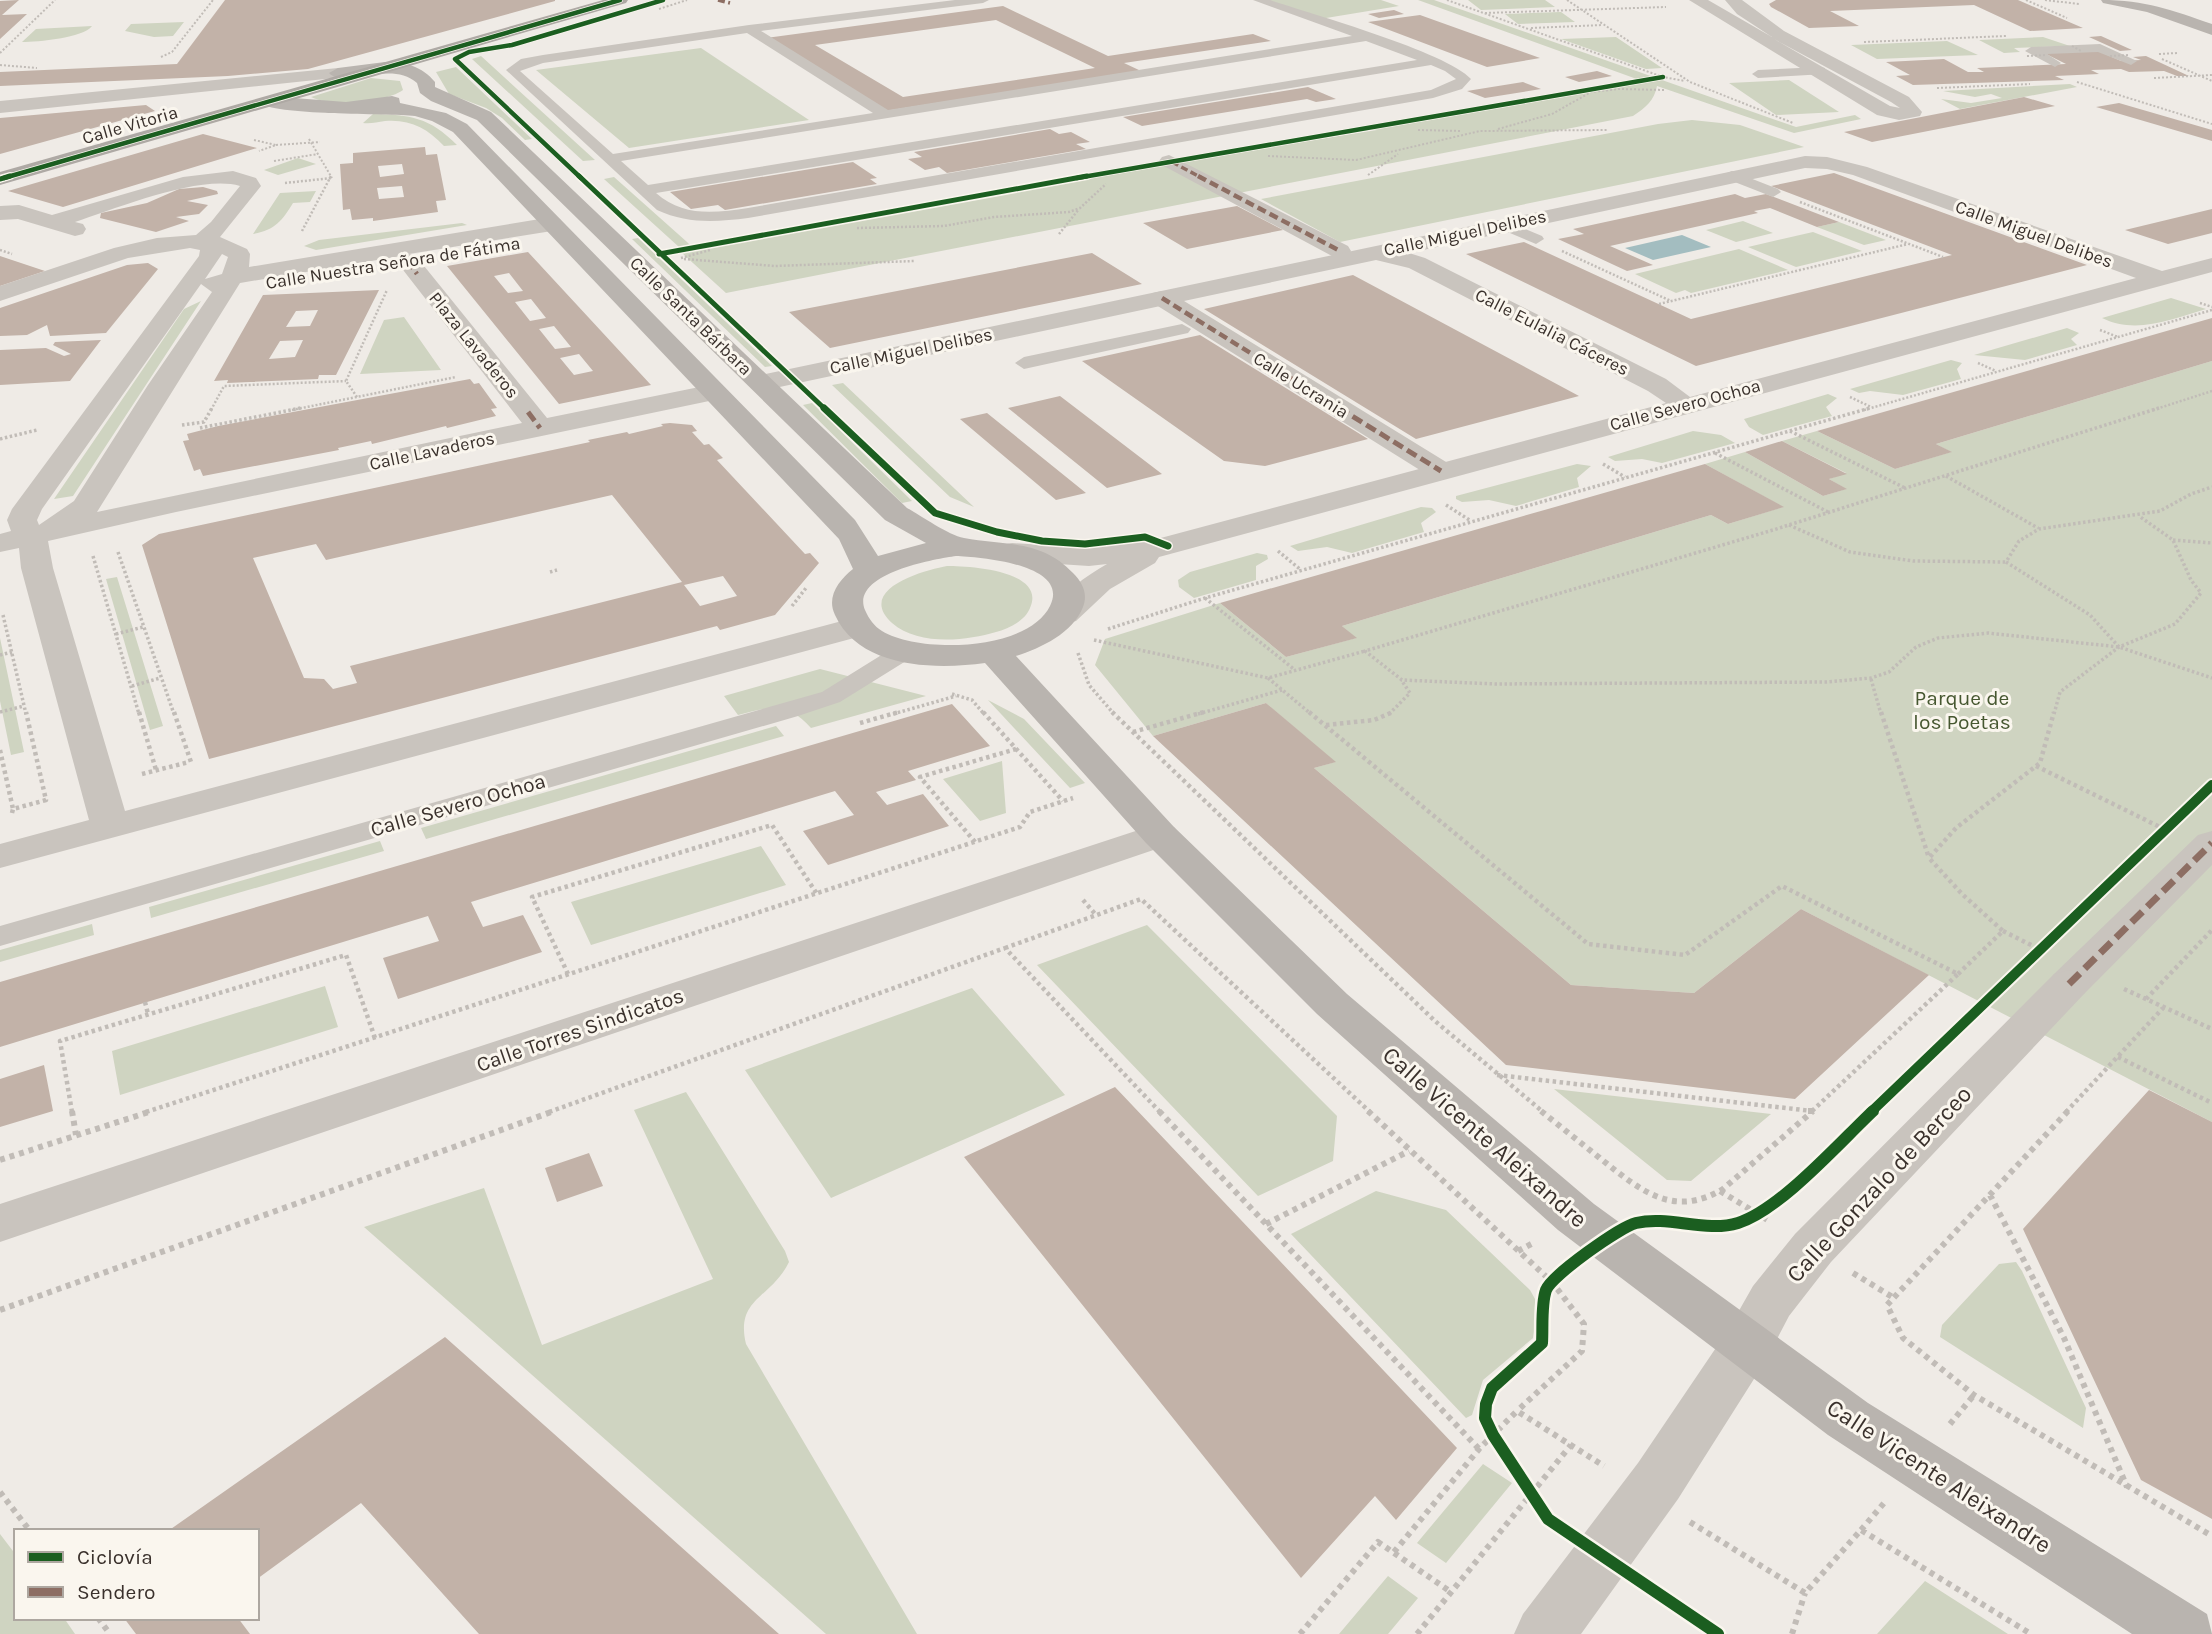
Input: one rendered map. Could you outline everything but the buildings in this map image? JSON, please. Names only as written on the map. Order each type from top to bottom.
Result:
[{"type":"highway","name":"Calle Vitoria","points":[[0,169],[230,101],[593,0]]},
{"type":"highway","name":"Calle Vitoria","points":[[0,179],[264,92],[390,67],[620,0]]},
{"type":"main road","points":[[2109,0],[2160,11],[2212,30]]},
{"type":"main road","points":[[2184,0],[2191,7],[2212,17]]},
{"type":"main road","name":"Calle Vitoria","points":[[264,92],[319,108],[366,107],[412,97],[426,89],[426,82],[419,74],[390,67],[338,73]]},
{"type":"main road","name":"Calle Santa Bárbara","points":[[426,89],[484,116],[896,514],[956,547]]},
{"type":"main road","name":"Calle Santa Bárbara","points":[[366,107],[421,112],[454,124],[844,526],[853,537],[870,571]]},
{"type":"main road","points":[[956,547],[1012,552],[1041,562],[1059,575],[1068,593],[1068,605],[1064,614],[1041,635],[993,652],[951,656],[905,651],[878,642],[856,627],[847,604],[850,593],[859,580],[870,571],[907,554],[956,547]]},
{"type":"main road","name":"Calle Vicente Aleixandre","points":[[993,652],[1160,835],[1332,1004],[1606,1241],[1848,1419],[2185,1634]]},
{"type":"street","points":[[1697,0],[1884,111],[1899,114],[1913,112],[1910,107],[1756,20],[1733,0]]},
{"type":"street","points":[[0,107],[264,92],[338,73]]},
{"type":"street","points":[[1824,73],[1854,75]]},
{"type":"street","name":"Calle Vitoria","points":[[230,101],[264,92]]},
{"type":"street","points":[[1167,159],[1340,251]]},
{"type":"street","name":"Calle Miguel Delibes","points":[[1416,253],[1504,225],[1797,163],[1838,165],[2158,278]]},
{"type":"street","points":[[52,222],[194,180],[238,177],[249,182],[251,186],[205,250]]},
{"type":"street","points":[[0,213],[19,212],[137,248]]},
{"type":"street","name":"Calle Nuestra Señora de Fátima","points":[[225,280],[408,261],[557,229]]},
{"type":"street","name":"Calle Nuestra Señora de Fátima","points":[[175,305],[225,280],[274,270],[557,229]]},
{"type":"street","points":[[0,294],[137,248],[166,242],[205,250]]},
{"type":"street","name":"Calle Nuestra Señora de Fátima","points":[[110,827],[37,568],[32,534],[25,528],[22,520],[27,509],[175,305],[205,250],[232,247],[239,254],[225,280]]},
{"type":"street","points":[[53,248],[96,262]]},
{"type":"street","points":[[32,534],[55,526],[85,507],[225,280],[213,272],[205,250]]},
{"type":"street","name":"Calle Miguel Delibes","points":[[761,383],[1371,253]]},
{"type":"street","name":"Calle Eulalia Cáceres","points":[[1371,253],[1416,253],[1664,389],[1683,405]]},
{"type":"street","name":"Plaza Lavaderos","points":[[408,261],[540,429]]},
{"type":"street","name":"Calle Severo Ochoa","points":[[1012,552],[1089,557],[1158,548],[1439,485],[1683,405],[2212,265]]},
{"type":"street","name":"Calle Ucrania","points":[[1162,298],[1439,485]]},
{"type":"street","name":"Calle Lavaderos","points":[[0,543],[150,509],[714,392]]},
{"type":"street","name":"Calle Lavaderos","points":[[85,507],[96,514],[118,515],[150,509]]},
{"type":"street","name":"Calle Severo Ochoa","points":[[1064,614],[1099,582],[1158,548]]},
{"type":"street","points":[[0,856],[856,627]]},
{"type":"street","name":"Calle Torres Sindicatos","points":[[0,1223],[1160,835]]},
{"type":"street","name":"Calle Gonzalo de Berceo","points":[[1545,1634],[1648,1494],[1747,1345],[1771,1301],[2049,962],[2212,843]]},
{"type":"lane","points":[[862,0],[886,12]]},
{"type":"lane","points":[[983,0],[748,29],[543,59],[526,62],[512,70],[663,207],[677,215],[694,217],[748,213],[1433,94],[1457,86],[1464,79],[1462,76]]},
{"type":"lane","points":[[1259,0],[1432,61],[1462,76]]},
{"type":"lane","points":[[748,29],[886,115]]},
{"type":"lane","points":[[609,159],[1367,37]]},
{"type":"lane","points":[[2051,59],[2031,51],[2100,48],[2131,58]]},
{"type":"lane","points":[[1236,58],[1256,67]]},
{"type":"lane","points":[[644,190],[1432,61]]},
{"type":"lane","points":[[1759,74],[1824,73]]},
{"type":"lane","points":[[1276,75],[1296,83]]},
{"type":"lane","points":[[1312,81],[1342,93],[1462,76]]},
{"type":"lane","points":[[1034,91],[1167,159]]},
{"type":"lane","points":[[860,119],[903,148]]},
{"type":"lane","points":[[874,152],[922,183]]},
{"type":"lane","points":[[1732,176],[1773,192]]},
{"type":"lane","points":[[1504,225],[1536,239]]},
{"type":"lane","points":[[1024,363],[1182,329]]},
{"type":"lane","name":"Calle Severo Ochoa","points":[[0,936],[789,711],[831,697],[905,651]]},
{"type":"path","points":[[0,53],[55,0]]},
{"type":"path","points":[[154,59],[172,52],[213,0]]},
{"type":"path","points":[[650,4],[663,0]]},
{"type":"path","points":[[1447,0],[1663,77],[1690,82],[1793,123]]},
{"type":"path","points":[[1567,0],[1690,82]]},
{"type":"path","points":[[2045,0],[2069,3]]},
{"type":"path","points":[[1485,13],[1675,6]]},
{"type":"path","points":[[1526,28],[1604,24]]},
{"type":"path","points":[[1864,42],[2012,36]]},
{"type":"path","points":[[2072,46],[2081,51]]},
{"type":"path","points":[[2027,56],[2051,59]]},
{"type":"path","points":[[2109,56],[2131,58]]},
{"type":"path","points":[[0,65],[44,68]]},
{"type":"path","points":[[2167,78],[2212,75]]},
{"type":"path","points":[[2200,76],[2212,81]]},
{"type":"path","points":[[1561,94],[1663,77]]},
{"type":"path","points":[[2077,82],[2212,124]]},
{"type":"path","points":[[1480,131],[1539,119],[1591,92],[1619,89],[1665,90]]},
{"type":"path","points":[[276,145],[327,141]]},
{"type":"path","points":[[300,233],[332,178],[310,142]]},
{"type":"path","points":[[1368,175],[1382,163],[1411,148]]},
{"type":"path","points":[[270,162],[318,154]]},
{"type":"path","points":[[1773,192],[1943,257]]},
{"type":"path","points":[[1059,234],[1080,208]]},
{"type":"path","points":[[847,220],[860,217]]},
{"type":"path","points":[[1536,239],[1671,301]]},
{"type":"path","points":[[676,255],[712,244]]},
{"type":"path","points":[[1659,304],[1908,244]]},
{"type":"path","points":[[676,255],[775,266],[915,261]]},
{"type":"path","points":[[346,381],[388,288],[396,298]]},
{"type":"path","points":[[1105,629],[1302,570],[2212,310]]},
{"type":"path","points":[[346,381],[223,386],[200,428],[464,376]]},
{"type":"path","points":[[346,381],[357,397]]},
{"type":"path","points":[[1097,632],[1086,638],[1268,678],[1789,525],[2212,391]]},
{"type":"path","points":[[181,425],[204,422]]},
{"type":"path","points":[[0,439],[48,428]]},
{"type":"path","points":[[1789,431],[1906,488]]},
{"type":"path","points":[[1714,452],[1828,513]]},
{"type":"path","points":[[1603,464],[1626,478]]},
{"type":"path","points":[[1946,476],[2039,529]]},
{"type":"path","points":[[1439,485],[1472,522]]},
{"type":"path","points":[[2006,562],[2019,541],[2039,529],[2138,516],[2175,505],[2186,494],[2212,487]]},
{"type":"path","points":[[2138,516],[2173,540],[2212,543]]},
{"type":"path","points":[[1789,525],[1828,545],[1862,555],[1913,561],[2006,562],[2090,615],[2119,647]]},
{"type":"path","points":[[1929,858],[1956,828],[2040,762],[2060,692],[2119,647],[2175,624],[2201,593],[2191,580],[2173,540]]},
{"type":"path","points":[[114,542],[189,762]]},
{"type":"path","points":[[1271,545],[1302,570]]},
{"type":"path","points":[[90,547],[156,770]]},
{"type":"path","points":[[550,572],[557,570]]},
{"type":"path","points":[[1205,598],[1296,671]]},
{"type":"path","points":[[3,614],[46,800],[13,808]]},
{"type":"path","points":[[116,634],[143,628]]},
{"type":"path","points":[[1402,680],[1510,684],[1827,682],[1871,678],[1889,672],[1916,647],[1938,638],[1988,633],[2119,647],[2212,678]]},
{"type":"path","points":[[1082,646],[1079,653],[1089,685],[1132,732],[1435,1021],[1497,1075],[1632,1183],[1644,1192],[1669,1203],[1690,1202],[1720,1191],[1812,1111],[2003,931],[1962,894],[1929,858],[1900,776],[1871,678]]},
{"type":"path","points":[[1324,725],[1389,716],[1401,707],[1410,693],[1402,680],[1365,651]]},
{"type":"path","points":[[0,654],[12,652]]},
{"type":"path","points":[[132,685],[160,678]]},
{"type":"path","points":[[1268,678],[1588,944],[1685,955],[1782,886],[1958,974]]},
{"type":"path","points":[[1132,732],[1282,690]]},
{"type":"path","points":[[0,712],[24,706]]},
{"type":"path","points":[[975,842],[920,777],[1017,749]]},
{"type":"path","points":[[0,750],[13,808],[11,821]]},
{"type":"path","points":[[2036,766],[2166,830]]},
{"type":"path","points":[[0,1160],[1020,827],[1030,812],[1063,801]]},
{"type":"path","points":[[2156,839],[2177,818]]},
{"type":"path","points":[[568,974],[532,897],[772,825],[817,894]]},
{"type":"path","points":[[0,1310],[1141,899],[1409,1151],[1549,1286],[1584,1324],[1582,1351],[1517,1411],[1491,1431],[1394,1552]]},
{"type":"path","points":[[2146,999],[2212,930]]},
{"type":"path","points":[[1005,948],[1479,1449]]},
{"type":"path","points":[[76,1135],[60,1041],[346,955],[375,1038]]},
{"type":"path","points":[[145,1002],[148,1014]]},
{"type":"path","points":[[2163,1008],[1888,1305],[1903,1338],[1974,1395],[2212,1536]]},
{"type":"path","points":[[2118,1057],[2212,1103]]},
{"type":"path","points":[[1497,1075],[1812,1111]]},
{"type":"path","points":[[1266,1224],[1409,1151]]},
{"type":"path","points":[[1990,1195],[2032,1270],[2098,1408],[2127,1488]]},
{"type":"path","points":[[1746,1220],[1767,1208]]},
{"type":"path","points":[[1549,1286],[1563,1269],[1606,1241]]},
{"type":"path","points":[[1517,1411],[1805,1593]]},
{"type":"path","points":[[1491,1431],[1501,1446]]},
{"type":"path","points":[[1417,1634],[1571,1445]]},
{"type":"path","points":[[1523,1480],[1537,1500]]},
{"type":"path","points":[[0,1492],[28,1529]]},
{"type":"path","points":[[1792,1634],[1805,1593],[1861,1530],[1928,1568],[2031,1634]]},
{"type":"path","points":[[1300,1634],[1378,1542],[1451,1592]]},
{"type":"green space","points":[[1268,0],[1381,0],[1399,6],[1320,19]]},
{"type":"green space","points":[[1418,0],[1434,0],[1796,127],[1855,115],[1861,119],[1794,133],[1657,86],[1649,103],[1633,116],[726,293],[682,253],[1301,139],[1288,144],[1645,82]]},
{"type":"green space","points":[[1468,0],[1545,0],[1555,7],[1481,10]]},
{"type":"green space","points":[[1561,12],[1575,22],[1518,24],[1505,14]]},
{"type":"green space","points":[[184,22],[173,36],[154,37],[125,31],[131,24]]},
{"type":"green space","points":[[92,26],[80,34],[22,42],[36,29]]},
{"type":"green space","points":[[1616,37],[1662,68],[1646,69],[1561,39]]},
{"type":"green space","points":[[2043,37],[2070,46],[2014,48],[2020,52],[2004,53],[1979,40]]},
{"type":"green space","points":[[1947,41],[1978,55],[1877,59],[1851,45]]},
{"type":"green space","points":[[701,48],[809,120],[629,148],[536,70]]},
{"type":"green space","points":[[481,56],[595,160],[583,161],[472,59]]},
{"type":"green space","points":[[456,67],[532,139],[525,140],[502,118],[486,108],[449,94],[436,72]]},
{"type":"green space","points":[[371,78],[400,81],[403,90],[371,101],[344,103],[311,97]]},
{"type":"green space","points":[[1789,80],[1839,112],[1776,115],[1729,83]]},
{"type":"green space","points":[[2070,84],[2077,87],[1960,109],[1941,99],[1971,103],[2002,98],[1991,94],[1975,97],[1943,91]]},
{"type":"green space","points":[[373,114],[419,119],[437,128],[457,145],[444,146],[431,134],[410,123],[363,123]]},
{"type":"green space","points":[[1692,120],[1740,125],[1804,147],[1340,242],[1261,199],[1658,124]]},
{"type":"green space","points":[[298,158],[316,164],[278,175],[264,170]]},
{"type":"green space","points":[[614,177],[690,245],[679,247],[604,179]]},
{"type":"green space","points":[[316,191],[310,202],[293,203],[277,224],[253,234],[280,193]]},
{"type":"green space","points":[[1743,221],[1773,233],[1736,242],[1706,230]]},
{"type":"green space","points":[[1839,222],[1886,240],[1864,245],[1817,227]]},
{"type":"green space","points":[[462,223],[467,225],[316,250],[304,246],[319,240]]},
{"type":"green space","points":[[1813,232],[1862,251],[1796,267],[1748,247]]},
{"type":"green space","points":[[638,238],[772,366],[765,367],[632,239]]},
{"type":"green space","points":[[1739,249],[1788,270],[1691,293],[1685,290],[1676,293],[1635,274]]},
{"type":"green space","points":[[2171,298],[2206,309],[2154,324],[2128,325],[2102,318]]},
{"type":"green space","points":[[201,301],[73,496],[54,499],[184,309]]},
{"type":"green space","points":[[404,317],[441,370],[360,374],[384,320]]},
{"type":"green space","points":[[2067,328],[2079,333],[2071,339],[2077,345],[2025,360],[1974,355]]},
{"type":"green space","points":[[1951,360],[1962,363],[1957,369],[1961,379],[1903,395],[1870,391],[1859,393],[1850,389]]},
{"type":"green space","name":"Parque de los Poetas","points":[[2212,361],[2212,1122],[1801,909],[1694,993],[1571,985],[1314,768],[1335,762],[1266,703],[1153,736],[1095,665],[1105,639],[1220,603],[1286,657],[1356,638],[1342,626],[1711,515],[1728,524],[1783,507],[1705,464],[1745,452],[1823,496],[1846,489],[1829,479],[1846,473],[1782,441],[1817,431],[1895,469],[1951,452],[1936,444]]},
{"type":"green space","points":[[843,383],[974,507],[950,497],[832,385]]},
{"type":"green space","points":[[1828,394],[1837,398],[1826,407],[1832,416],[1763,435],[1749,427],[1744,419]]},
{"type":"green space","points":[[812,403],[912,501],[902,503],[803,405]]},
{"type":"green space","points":[[1693,431],[1721,435],[1735,443],[1662,463],[1642,459],[1615,461],[1608,457]]},
{"type":"green space","points":[[1577,464],[1591,466],[1577,478],[1579,487],[1516,506],[1489,500],[1462,502],[1456,499],[1456,496]]},
{"type":"green space","points":[[1421,507],[1432,508],[1436,512],[1421,523],[1424,532],[1352,553],[1327,547],[1298,551],[1290,546]]},
{"type":"green space","points":[[1257,553],[1267,555],[1268,559],[1256,566],[1256,580],[1194,598],[1179,587],[1178,580],[1190,572]]},
{"type":"green space","points":[[947,566],[987,569],[1017,578],[1027,585],[1032,595],[1028,613],[1006,629],[957,639],[942,640],[915,635],[892,623],[883,611],[882,600],[887,591],[910,577]]},
{"type":"green space","points":[[117,577],[163,726],[150,730],[106,579]]},
{"type":"green space","points":[[0,638],[24,752],[11,755],[0,701]]},
{"type":"green space","points":[[820,669],[926,696],[811,728],[794,713],[777,708],[738,715],[724,696]]},
{"type":"green space","points":[[988,700],[1024,719],[1085,783],[1070,788]]},
{"type":"green space","points":[[776,726],[784,736],[426,839],[421,828]]},
{"type":"green space","points":[[1002,761],[1006,813],[980,821],[943,779]]},
{"type":"green space","points":[[380,841],[384,851],[151,918],[149,907]]},
{"type":"green space","points":[[761,846],[786,885],[591,945],[571,902]]},
{"type":"green space","points":[[92,924],[94,935],[0,962],[0,950]]},
{"type":"green space","points":[[1147,925],[1337,1116],[1333,1161],[1258,1196],[1037,965]]},
{"type":"green space","points":[[325,986],[338,1027],[120,1095],[112,1051]]},
{"type":"green space","points":[[972,988],[1065,1095],[831,1198],[745,1070]]},
{"type":"green space","points":[[1554,1089],[1771,1114],[1691,1181],[1667,1180]]},
{"type":"green space","points":[[686,1092],[785,1251],[789,1262],[782,1274],[750,1308],[744,1329],[746,1344],[917,1634],[826,1634],[364,1227],[484,1188],[542,1345],[713,1279],[634,1110]]},
{"type":"green space","points":[[1376,1191],[1446,1210],[1530,1290],[1535,1299],[1533,1338],[1483,1380],[1472,1415],[1466,1418],[1291,1234]]},
{"type":"green space","points":[[2016,1262],[2086,1408],[2083,1428],[1940,1337],[1942,1325],[1999,1264]]},
{"type":"green space","points":[[1483,1464],[1512,1483],[1446,1563],[1417,1543]]},
{"type":"green space","points":[[0,1534],[14,1552],[14,1620],[65,1620],[75,1634],[0,1634]]},
{"type":"green space","points":[[1388,1576],[1418,1598],[1388,1634],[1339,1634]]},
{"type":"green space","points":[[1925,1581],[2008,1634],[1877,1634]]},
{"type":"water","points":[[1682,235],[1711,247],[1653,260],[1625,248]]},
{"type":"marked path","points":[[718,0],[730,3]]},
{"type":"marked path","points":[[1172,162],[1340,251]]},
{"type":"marked path","points":[[408,261],[417,274]]},
{"type":"marked path","points":[[1162,298],[1441,471]]},
{"type":"marked path","points":[[528,412],[540,428]]},
{"type":"marked path","points":[[2069,984],[2212,843]]},
{"type":"cycle path","points":[[0,179],[620,0]]},
{"type":"cycle path","points":[[663,0],[512,45],[469,52],[455,59],[935,513],[997,532],[1042,541],[1085,544],[1145,537],[1168,546]]},
{"type":"cycle path","points":[[659,254],[1169,161],[1663,77]]},
{"type":"cycle path","points":[[1718,1634],[1548,1519],[1493,1435],[1485,1418],[1486,1404],[1492,1388],[1542,1343],[1546,1290],[1563,1269],[1635,1223],[1677,1222],[1721,1226],[1739,1223],[1785,1195],[2212,785]]}]
